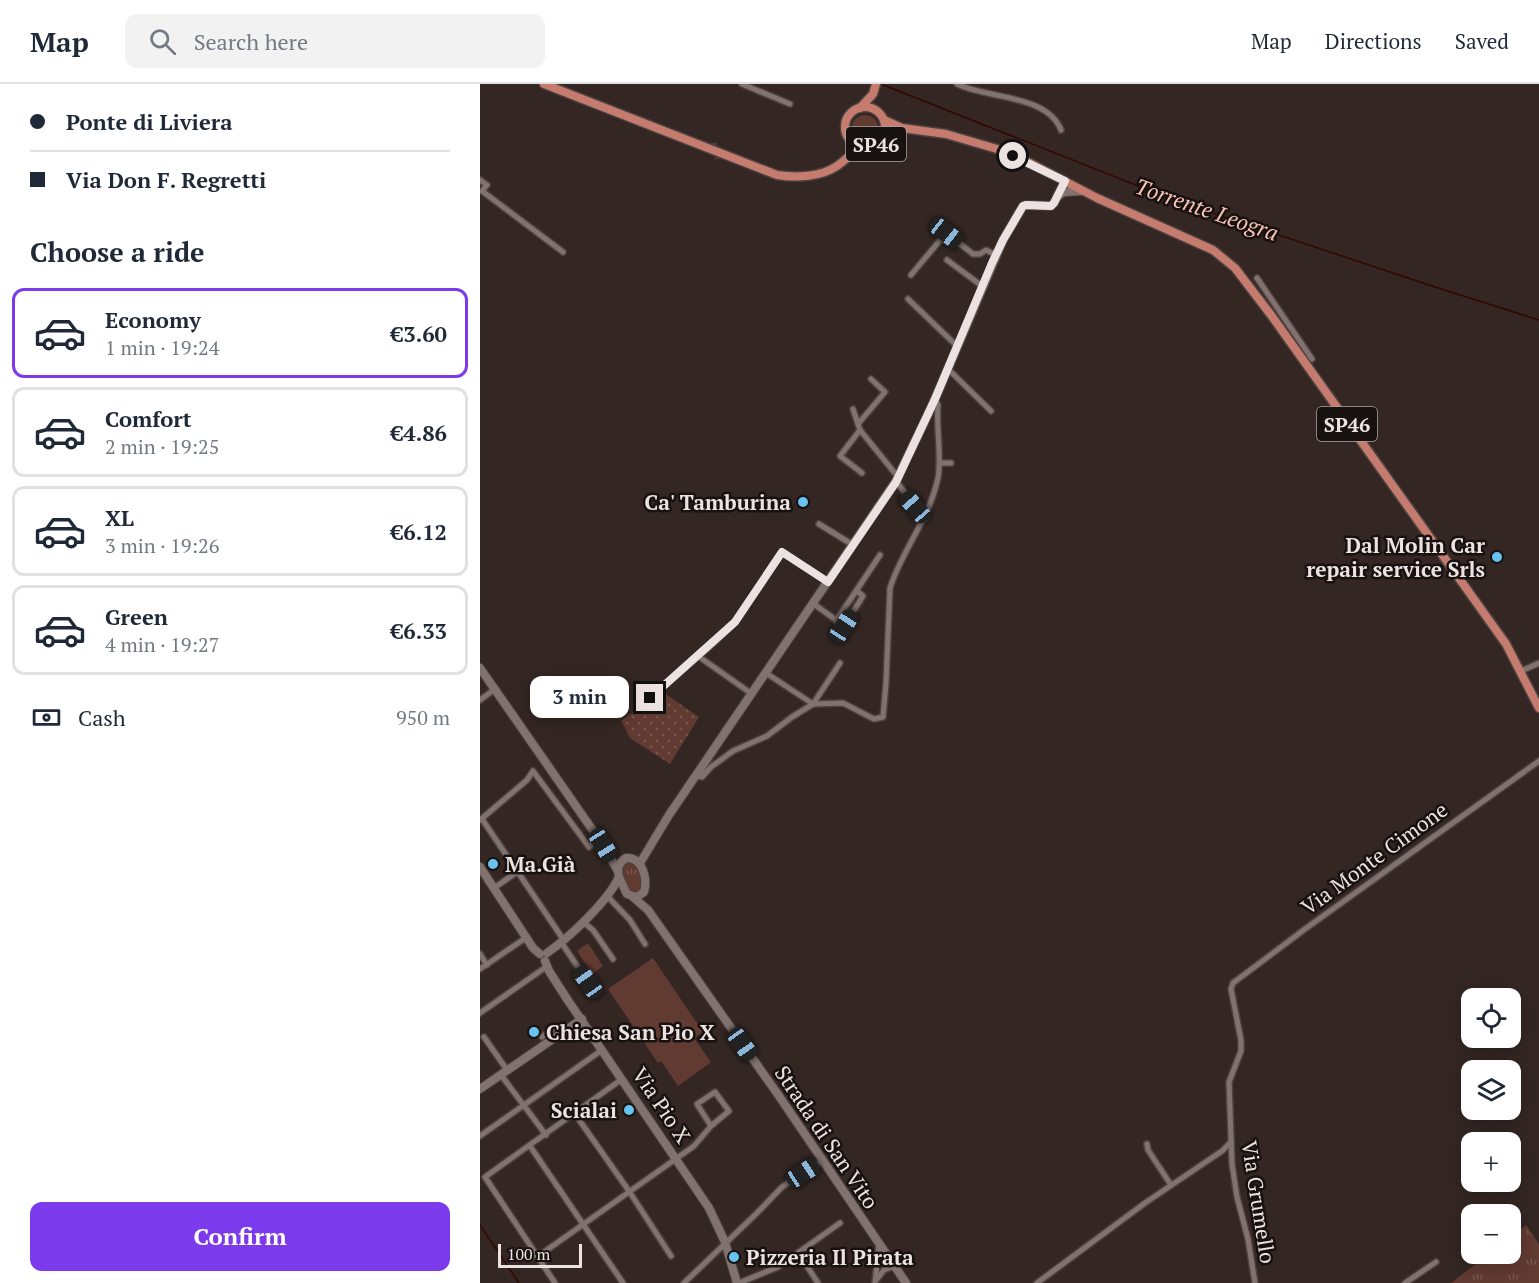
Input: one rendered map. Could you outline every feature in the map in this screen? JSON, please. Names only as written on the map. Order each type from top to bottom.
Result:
[{"type":"main road","points":[[544,84],[777,175],[802,177],[831,170],[852,152],[864,147]]},
{"type":"main road","name":"SP46","points":[[873,94],[882,117],[884,135],[876,144],[856,146],[848,138],[845,128],[848,118],[873,94],[876,84]]},
{"type":"main road","name":"SP46","points":[[859,108],[872,108],[882,117],[902,128],[946,134],[997,149],[1065,181]]},
{"type":"main road","points":[[884,135],[889,131],[902,128]]},
{"type":"main road","points":[[845,159],[848,138]]},
{"type":"main road","points":[[1065,181],[1083,191]]},
{"type":"main road","name":"SP46","points":[[1083,191],[1213,250],[1235,268],[1506,644],[1539,708]]},
{"type":"street","points":[[742,84],[790,104]]},
{"type":"street","points":[[957,84],[1037,106],[1055,117],[1061,130]]},
{"type":"street","points":[[480,180],[487,185],[482,191],[563,252]]},
{"type":"street","points":[[648,910],[646,882],[640,863],[650,844],[897,479],[958,347],[996,255],[1023,206],[1051,206],[1065,181]]},
{"type":"street","points":[[1058,196],[1064,192],[1083,191]]},
{"type":"street","points":[[911,275],[946,233],[973,254],[980,254],[986,250],[996,255]]},
{"type":"street","points":[[947,260],[982,286]]},
{"type":"street","points":[[1257,278],[1312,359]]},
{"type":"street","points":[[908,299],[958,347]]},
{"type":"street","points":[[948,369],[991,411]]},
{"type":"street","points":[[858,424],[885,392],[871,379]]},
{"type":"street","points":[[766,673],[813,704],[843,703],[874,719],[883,717],[890,588],[895,574],[925,519],[936,486],[940,463],[937,440],[938,405],[935,399]]},
{"type":"street","points":[[853,409],[860,430],[925,519]]},
{"type":"street","points":[[860,430],[840,456],[862,473]]},
{"type":"street","points":[[940,463],[951,463]]},
{"type":"street","points":[[819,524],[853,545]]},
{"type":"street","points":[[650,698],[735,622],[782,552],[828,582]]},
{"type":"street","points":[[836,621],[880,555]]},
{"type":"street","points":[[814,604],[844,626],[863,596],[857,591]]},
{"type":"street","points":[[698,656],[752,694]]},
{"type":"street","points":[[698,776],[702,777],[711,767],[733,751],[767,736],[813,704],[840,663]]},
{"type":"street","points":[[1521,670],[1539,663]]},
{"type":"street","points":[[480,668],[601,841],[630,896]]},
{"type":"street","points":[[480,700],[495,689]]},
{"type":"street","name":"Via Monte Cimone","points":[[1232,985],[1234,981],[1305,929],[1539,761]]},
{"type":"street","points":[[588,982],[481,820],[527,780],[533,771],[589,848],[601,841]]},
{"type":"street","points":[[601,841],[615,854],[640,863]]},
{"type":"street","points":[[544,953],[583,921],[613,889],[621,862],[650,844]]},
{"type":"street","name":"Via Pio X","points":[[480,867],[526,937],[544,953],[540,959],[546,964],[709,1208],[725,1242],[738,1283]]},
{"type":"street","points":[[494,888],[517,872]]},
{"type":"street","points":[[601,903],[616,894],[637,897],[645,892]]},
{"type":"street","name":"Strada di San Vito","points":[[630,896],[648,910],[906,1283]]},
{"type":"street","points":[[609,898],[630,920],[645,944]]},
{"type":"street","points":[[583,921],[613,959]]},
{"type":"street","points":[[480,969],[526,937]]},
{"type":"street","points":[[480,954],[487,965]]},
{"type":"street","points":[[480,1013],[546,964]]},
{"type":"street","name":"Via Grumello","points":[[1232,985],[1241,1051],[1229,1082],[1231,1142],[1237,1197],[1246,1230],[1255,1283]]},
{"type":"street","points":[[480,1089],[582,1019]]},
{"type":"street","points":[[542,1037],[555,1027]]},
{"type":"street","points":[[484,1037],[523,1105],[546,1135]]},
{"type":"street","points":[[480,1136],[602,1050]]},
{"type":"street","points":[[555,1283],[485,1177],[622,1079]]},
{"type":"street","points":[[537,1257],[694,1146],[711,1126],[729,1112],[715,1092],[697,1104],[711,1126]]},
{"type":"street","points":[[575,1114],[630,1191],[671,1256]]},
{"type":"street","points":[[1038,1283],[1171,1185],[1222,1151],[1231,1142]]},
{"type":"street","points":[[1147,1144],[1148,1150],[1171,1185]]},
{"type":"street","points":[[530,1146],[623,1283]]},
{"type":"street","points":[[684,1283],[782,1187],[822,1161]]},
{"type":"street","points":[[738,1283],[778,1267],[840,1223]]},
{"type":"street","points":[[875,1282],[879,1245]]},
{"type":"street","points":[[799,1254],[818,1283]]},
{"type":"street","points":[[1405,1283],[1436,1262]]},
{"type":"street","points":[[877,1267],[892,1264]]},
{"type":"street","points":[[875,1282],[892,1264]]},
{"type":"green space","points":[[865,115],[874,119],[878,128],[874,137],[865,141],[856,137],[852,128],[856,119]]},
{"type":"green space","points":[[661,691],[699,717],[670,764],[630,738],[621,721]]},
{"type":"green space","points":[[633,862],[641,878],[641,889],[636,892],[628,889],[622,871],[623,865]]},
{"type":"green space","points":[[588,943],[603,966],[592,974],[577,951]]},
{"type":"green space","points":[[653,958],[703,1032],[694,1038],[711,1062],[678,1086],[661,1061],[658,1063],[608,989]]},
{"type":"green space","points":[[1526,1225],[1539,1244],[1539,1283],[1451,1283],[1476,1264],[1521,1264],[1521,1229]]},
{"type":"waterway","name":"Torrente Leogra","points":[[881,84],[1171,199],[1539,320]]},
{"type":"waterway","points":[[480,1225],[519,1283]]},
{"type":"tunnel","points":[[714,143],[717,159]]},
{"type":"place","name":"Ca' Tamburina","points":[[803,502]]},
{"type":"place","name":"Dal Molin Car repair service Srls","points":[[1497,557]]},
{"type":"place","name":"Ma.Già","points":[[493,864]]},
{"type":"place","name":"Chiesa San Pio X","points":[[534,1032]]},
{"type":"place","name":"Scialai","points":[[629,1110]]},
{"type":"place","name":"Pizzeria Il Pirata","points":[[734,1257]]},
{"type":"route","points":[[650,698],[735,622],[782,552],[828,582],[896,482],[935,399],[1003,240],[1023,206],[1051,206],[1065,181],[1013,156]]}]
